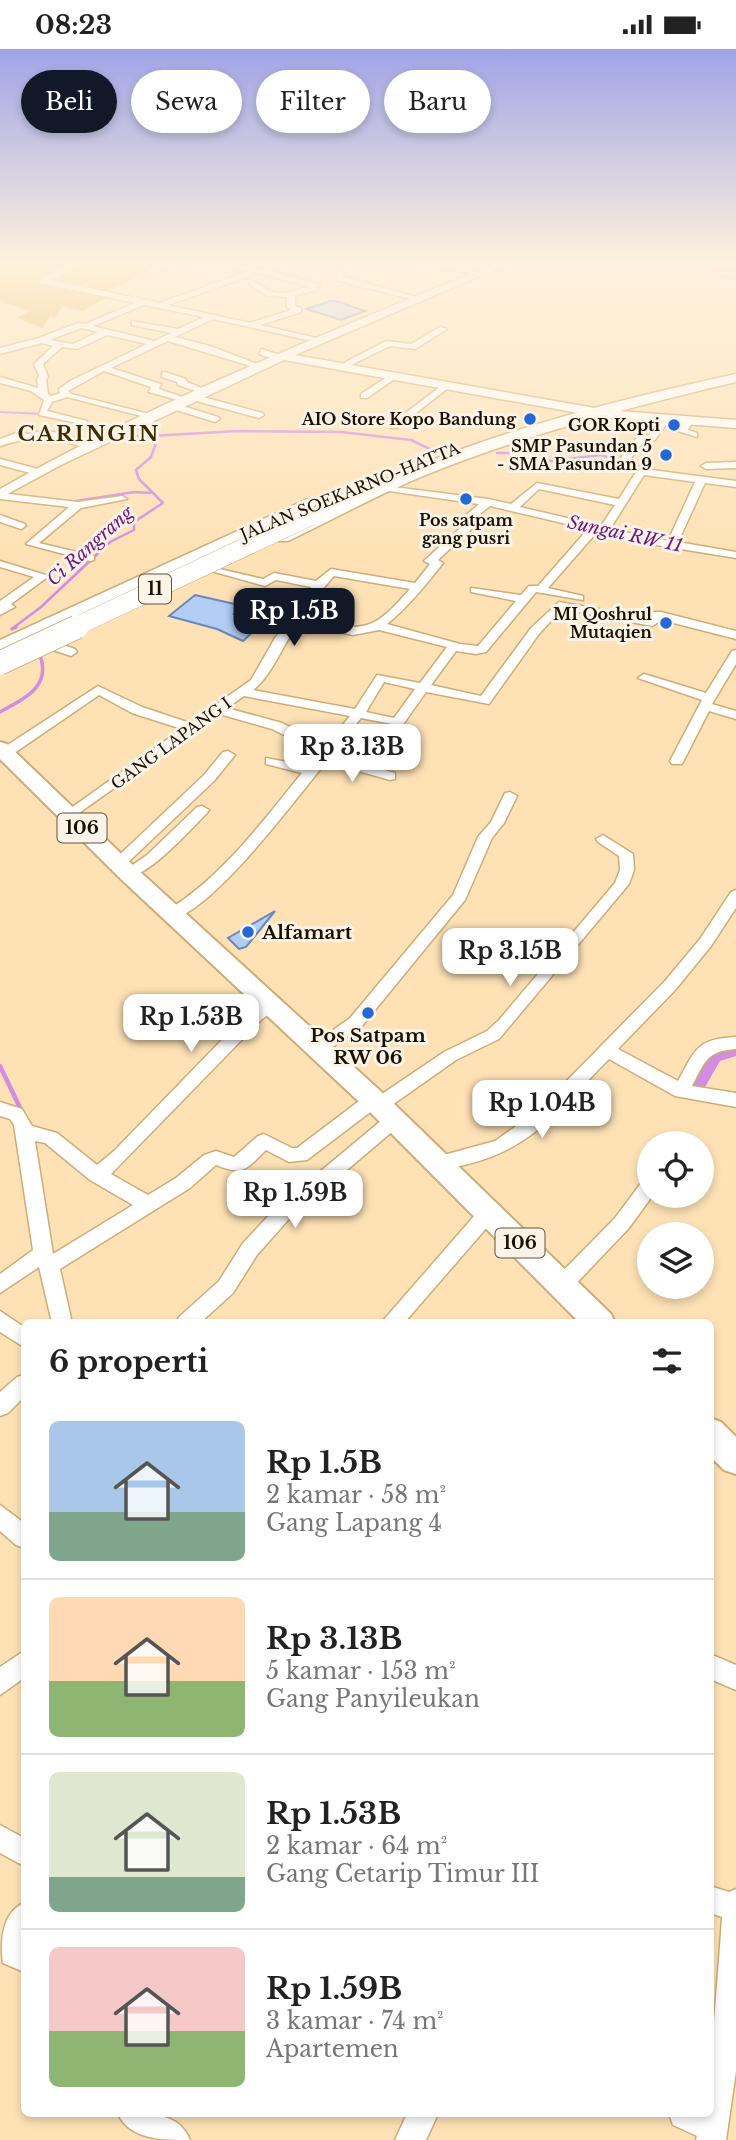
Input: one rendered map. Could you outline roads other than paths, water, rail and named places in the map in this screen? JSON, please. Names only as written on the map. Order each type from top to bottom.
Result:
[{"type":"highway","name":"JALAN SOEKARNO-HATTA","points":[[307,514],[348,493],[434,459],[512,433],[736,373]]},
{"type":"highway","name":"JALAN SOEKARNO-HATTA","points":[[0,671],[376,490],[489,446],[590,411],[736,378]]},
{"type":"highway","name":"JALAN SOEKARNO-HATTA","points":[[0,648],[309,503],[471,442],[512,433]]},
{"type":"highway","name":"11","points":[[0,655],[307,514],[376,490]]},
{"type":"highway","name":"11","points":[[0,663],[307,514]]},
{"type":"highway","points":[[55,621],[50,626],[52,633],[65,636],[79,633]]},
{"type":"main road","points":[[0,495],[38,472],[117,433],[275,360]]},
{"type":"main road","points":[[298,360],[590,411],[736,424]]},
{"type":"main road","name":"106","points":[[3,751],[124,869],[382,1108],[596,1319]]},
{"type":"main road","points":[[714,1437],[736,1459]]},
{"type":"street","points":[[43,360],[38,365],[44,377],[41,379],[47,398],[42,413],[83,423]]},
{"type":"street","points":[[0,380],[34,389],[47,398],[66,394],[62,391],[122,360]]},
{"type":"street","points":[[237,360],[257,367]]},
{"type":"street","points":[[342,366],[355,360]]},
{"type":"street","points":[[103,368],[159,387],[152,390],[260,415]]},
{"type":"street","points":[[164,375],[205,391]]},
{"type":"street","points":[[364,396],[393,376]]},
{"type":"street","points":[[394,426],[448,386]]},
{"type":"street","points":[[71,397],[163,424]]},
{"type":"street","points":[[173,406],[215,419]]},
{"type":"street","points":[[665,419],[652,438],[641,438],[622,463],[638,468],[641,472],[700,482],[736,484]]},
{"type":"street","points":[[688,421],[683,431],[694,435]]},
{"type":"street","points":[[0,443],[16,436],[28,437],[46,433],[91,446]]},
{"type":"street","points":[[0,462],[38,472]]},
{"type":"street","points":[[706,466],[736,465]]},
{"type":"street","points":[[541,589],[599,530],[641,472]]},
{"type":"street","points":[[671,545],[700,482]]},
{"type":"street","points":[[513,508],[537,486],[621,503]]},
{"type":"street","points":[[376,490],[488,502],[599,530],[736,555]]},
{"type":"street","points":[[0,495],[78,505],[122,499]]},
{"type":"street","points":[[416,587],[334,571],[318,585],[314,593],[327,600],[327,603],[312,622],[359,632],[379,626],[416,587],[437,563],[430,561],[474,521],[469,517],[488,502]]},
{"type":"street","points":[[78,505],[31,544],[90,558]]},
{"type":"street","points":[[0,518],[21,526]]},
{"type":"street","points":[[0,612],[9,607],[3,604],[43,576],[3,567]]},
{"type":"street","points":[[215,569],[265,583],[274,576],[318,585]]},
{"type":"street","points":[[379,626],[452,644],[454,647],[478,650],[484,648],[533,588],[736,635]]},
{"type":"street","points":[[475,590],[523,599]]},
{"type":"street","points":[[173,914],[192,904],[263,831],[358,713],[381,678],[424,685],[484,701],[535,631],[559,605],[652,622],[661,616]]},
{"type":"street","name":"GANG LAPANG I","points":[[69,816],[261,677],[265,663],[297,617],[312,622]]},
{"type":"street","points":[[51,645],[71,652]]},
{"type":"street","points":[[239,693],[358,713],[397,723],[454,647]]},
{"type":"street","points":[[677,761],[736,654]]},
{"type":"street","points":[[644,678],[736,715]]},
{"type":"street","points":[[83,682],[137,710],[192,728]]},
{"type":"street","points":[[3,751],[98,690]]},
{"type":"street","points":[[215,709],[277,726],[295,737],[303,739],[307,736],[334,742]]},
{"type":"street","points":[[290,748],[390,776]]},
{"type":"street","points":[[124,869],[228,755]]},
{"type":"street","points":[[271,761],[311,771]]},
{"type":"street","points":[[318,1049],[356,1022],[372,1005],[460,897],[485,837],[497,823],[510,796]]},
{"type":"street","points":[[124,869],[152,858],[202,810]]},
{"type":"street","points":[[0,1285],[149,1205],[183,1183],[210,1160],[216,1158],[237,1166],[260,1142],[271,1143],[289,1155],[301,1155],[382,1108],[450,1056],[493,1035],[622,884],[627,870],[626,854],[603,839]]},
{"type":"street","points":[[439,1163],[483,1153],[512,1141],[562,1096],[655,1003],[702,950],[717,930],[736,895]]},
{"type":"street","points":[[97,1175],[120,1156],[256,1016],[272,1005]]},
{"type":"street","points":[[681,1091],[703,1051],[719,1044],[736,1044]]},
{"type":"street","points":[[607,1050],[681,1091],[736,1100]]},
{"type":"street","points":[[190,1319],[226,1287],[250,1249],[382,1108]]},
{"type":"street","points":[[0,1109],[19,1117],[46,1260],[61,1319]]},
{"type":"street","points":[[23,1131],[51,1138],[97,1175],[149,1205]]},
{"type":"street","points":[[562,1285],[622,1223],[637,1203]]},
{"type":"street","points":[[395,1319],[489,1212]]},
{"type":"street","points":[[0,1320],[21,1336]]},
{"type":"street","points":[[0,1406],[21,1387]]},
{"type":"street","points":[[2,1520],[21,1536]]},
{"type":"street","points":[[0,1683],[21,1666]]},
{"type":"street","points":[[714,1668],[736,1678]]},
{"type":"street","points":[[0,1838],[21,1851]]},
{"type":"street","points":[[688,2117],[712,2134],[730,2013],[736,1905],[714,1900]]},
{"type":"street","points":[[21,1922],[9,1943],[13,1953],[21,1957]]},
{"type":"street","points":[[138,2117],[175,2140]]},
{"type":"waterway","name":"Ci Rangrang","points":[[0,412],[44,414]]},
{"type":"waterway","name":"Ci Rangrang","points":[[85,424],[80,423],[112,432]]},
{"type":"waterway","points":[[150,436],[238,431],[341,432],[411,440],[436,452]]},
{"type":"waterway","name":"Ci Rangrang","points":[[13,628],[41,607],[110,542],[134,530],[134,522],[163,503],[139,479],[136,470],[151,457],[156,443],[151,438],[120,434]]},
{"type":"waterway","points":[[497,453],[529,453],[551,461],[601,455],[622,461]]},
{"type":"waterway","points":[[69,502],[135,492],[150,493]]},
{"type":"waterway","name":"Ci Rangrang","points":[[12,629],[16,627]]},
{"type":"waterway","name":"Ci Rangrang","points":[[0,712],[34,690],[42,674],[39,653]]},
{"type":"waterway","points":[[692,1087],[711,1054],[736,1047]]},
{"type":"waterway","name":"Ci Rangrang","points":[[0,1066],[22,1112]]},
{"type":"waterway","points":[[491,1156],[512,1146]]},
{"type":"place","name":"AIO Store Kopo Bandung","points":[[530,419]]},
{"type":"place","name":"GOR Kopti","points":[[674,425]]},
{"type":"place","name":"SMP Pasundan 5 - SMA Pasundan 9","points":[[666,455]]},
{"type":"place","name":"Pos satpam gang pusri","points":[[466,499]]},
{"type":"place","name":"MI Qoshrul Mutaqien","points":[[666,623]]},
{"type":"place","name":"Alfamart","points":[[248,932]]},
{"type":"place","name":"Pos Satpam RW 06","points":[[368,1013]]},
{"type":"district","name":"CARINGIN","points":[[89,434]]},
{"type":"water label","name":"Sungai RW 11","points":[[625,534]]}]
